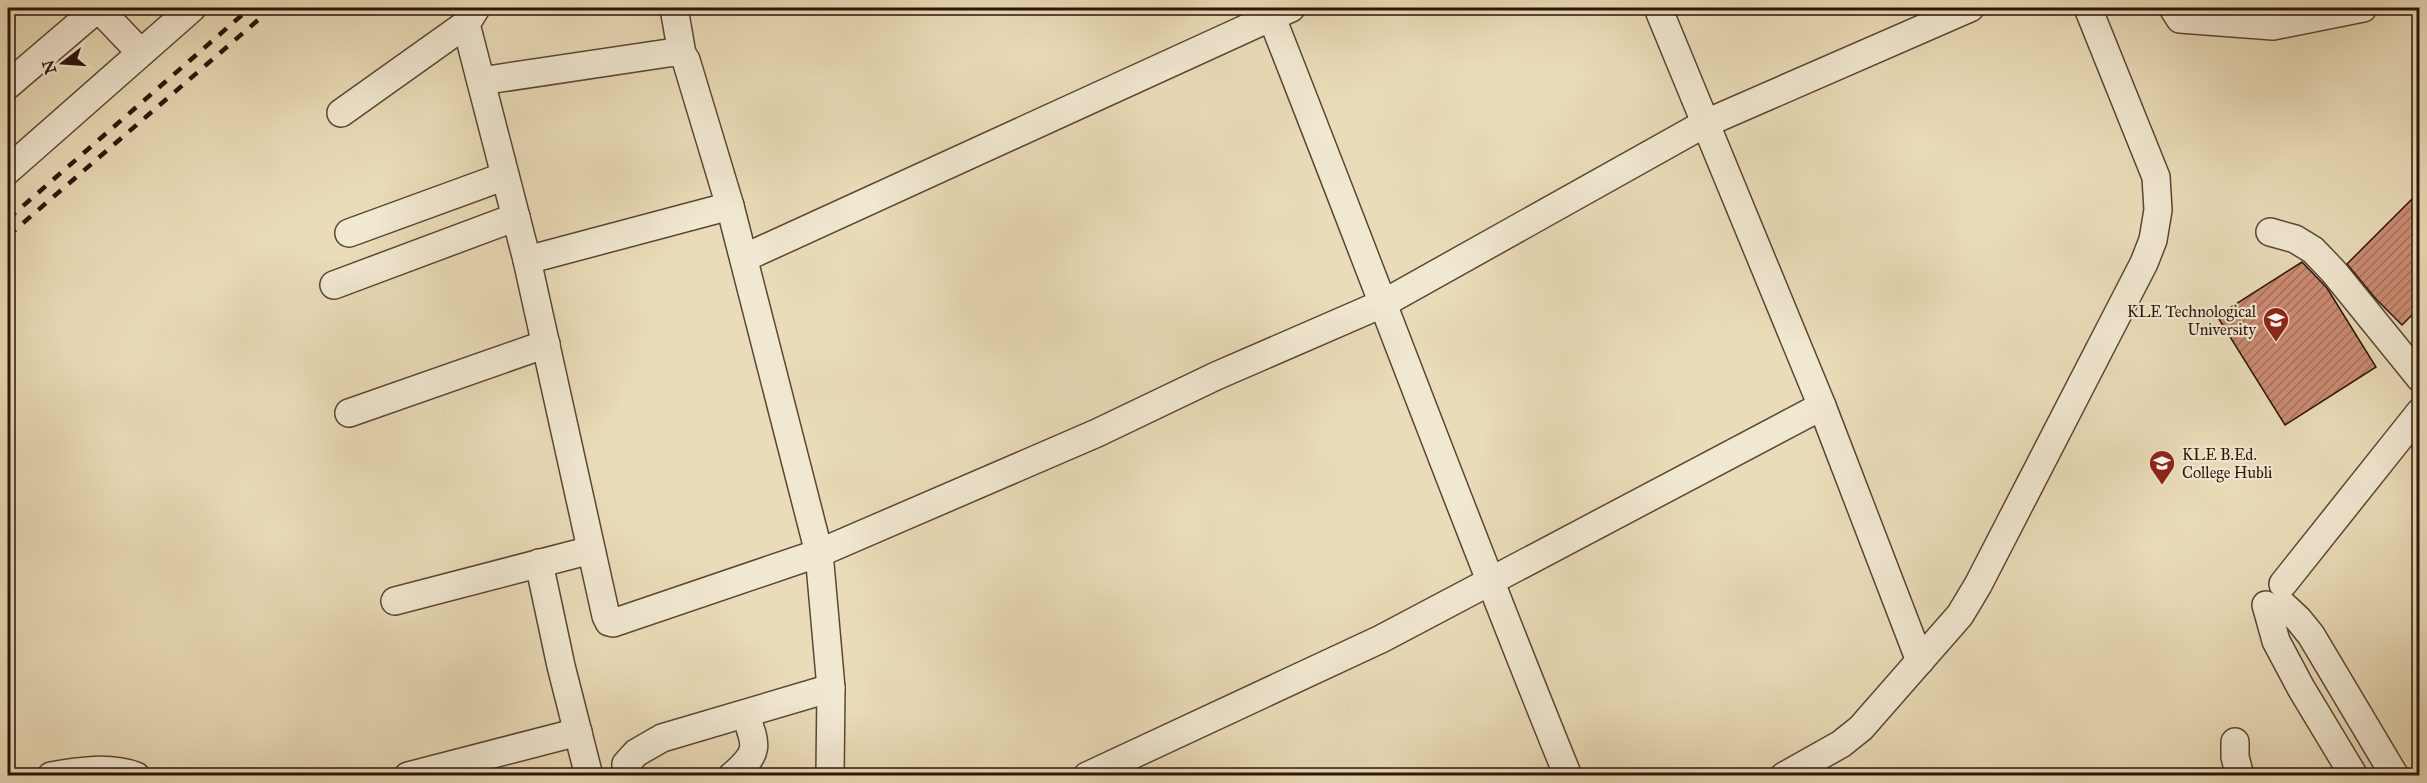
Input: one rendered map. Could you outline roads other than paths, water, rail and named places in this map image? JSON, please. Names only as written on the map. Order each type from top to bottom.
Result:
[{"type":"street","points":[[8,82],[98,8],[140,52]]},
{"type":"street","points":[[8,170],[192,8]]},
{"type":"street","points":[[674,8],[682,54],[686,60],[730,206],[819,553],[831,688],[830,776]]},
{"type":"street","points":[[1658,8],[1822,406],[1920,661]]},
{"type":"street","points":[[341,113],[471,16],[481,81],[527,260],[607,620],[613,623],[819,553],[1097,433],[1216,376],[1384,303],[1704,124],[1970,8]]},
{"type":"street","points":[[1784,776],[1840,744],[1861,728],[1960,615],[1978,585],[2144,263],[2153,240],[2158,210],[2156,177],[2088,8]]},
{"type":"street","points":[[2173,8],[2180,20],[2273,26],[2363,8]]},
{"type":"street","points":[[744,258],[1277,11],[1489,581],[1568,776]]},
{"type":"street","points":[[481,81],[675,52],[682,54]]},
{"type":"street","points":[[349,233],[505,176]]},
{"type":"street","points":[[527,260],[730,206]]},
{"type":"street","points":[[334,285],[516,216]]},
{"type":"street","points":[[2270,232],[2295,239],[2313,250],[2334,272],[2420,378]]},
{"type":"street","points":[[350,413],[546,344]]},
{"type":"street","points":[[1087,776],[1381,639],[1822,406]]},
{"type":"street","points":[[2354,776],[2301,688],[2276,641],[2277,598],[2420,412]]},
{"type":"street","points":[[395,601],[591,550]]},
{"type":"street","points":[[539,563],[561,666],[589,776]]},
{"type":"street","points":[[2277,598],[2311,635],[2395,776]]},
{"type":"street","points":[[626,776],[626,764],[636,753],[662,738],[831,688]]},
{"type":"street","points":[[732,776],[747,764],[755,753],[754,740],[745,714]]},
{"type":"street","points":[[408,776],[578,732]]},
{"type":"street","points":[[2235,742],[2235,757],[2240,776]]},
{"type":"street","points":[[51,776],[109,770],[123,771],[136,776]]},
{"type":"railway","points":[[8,219],[250,8]]},
{"type":"railway","points":[[8,236],[272,8]]},
{"type":"place","name":"KLE Technological University","points":[[2276,343]]},
{"type":"place","name":"KLE B.Ed. College Hubli","points":[[2162,486]]}]
